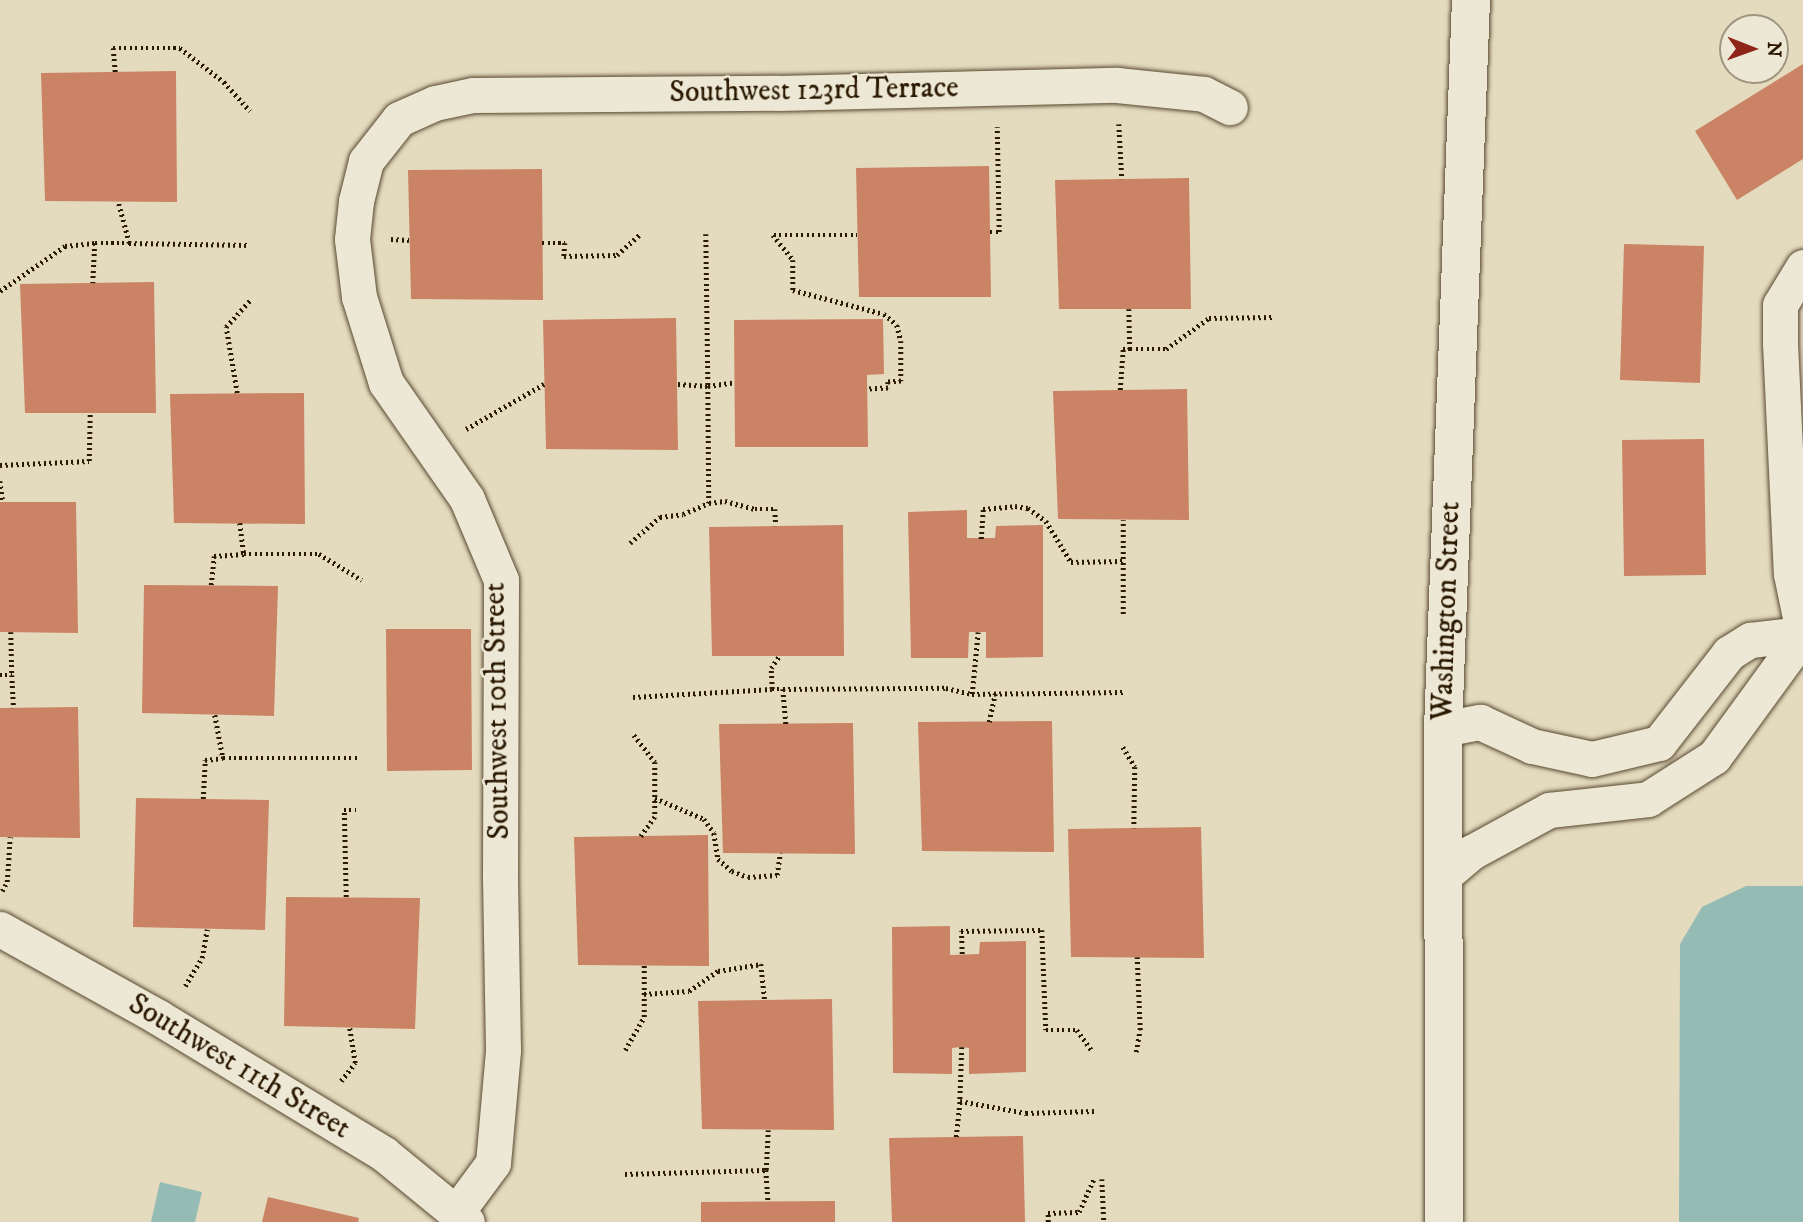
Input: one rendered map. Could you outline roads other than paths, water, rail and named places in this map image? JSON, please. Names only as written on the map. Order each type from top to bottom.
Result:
[{"type":"street","name":"Washington Street","points":[[1444,1222],[1443,729],[1471,0]]},
{"type":"street","name":"Southwest 123rd Terrace","points":[[399,119],[435,103],[473,94],[778,93],[1117,85],[1204,94],[1230,107]]},
{"type":"street","name":"Southwest 10th Street","points":[[399,119],[366,161],[356,201],[352,239],[359,297],[386,383],[467,499],[500,580],[503,1050],[493,1163],[461,1217]]},
{"type":"street","points":[[1442,877],[1472,852],[1549,810],[1648,799],[1714,758],[1803,634],[1791,574],[1780,343],[1780,305],[1799,272]]},
{"type":"street","points":[[1443,729],[1480,722],[1532,746],[1592,759],[1659,743],[1729,653],[1750,640],[1803,634]]},
{"type":"street","name":"Southwest 11th Street","points":[[0,929],[164,1020],[384,1154],[461,1217]]},
{"type":"water","points":[[1746,886],[1803,886],[1803,1222],[1679,1222],[1680,944],[1702,907]]},
{"type":"water","points":[[160,1182],[202,1192],[195,1222],[151,1222]]}]
